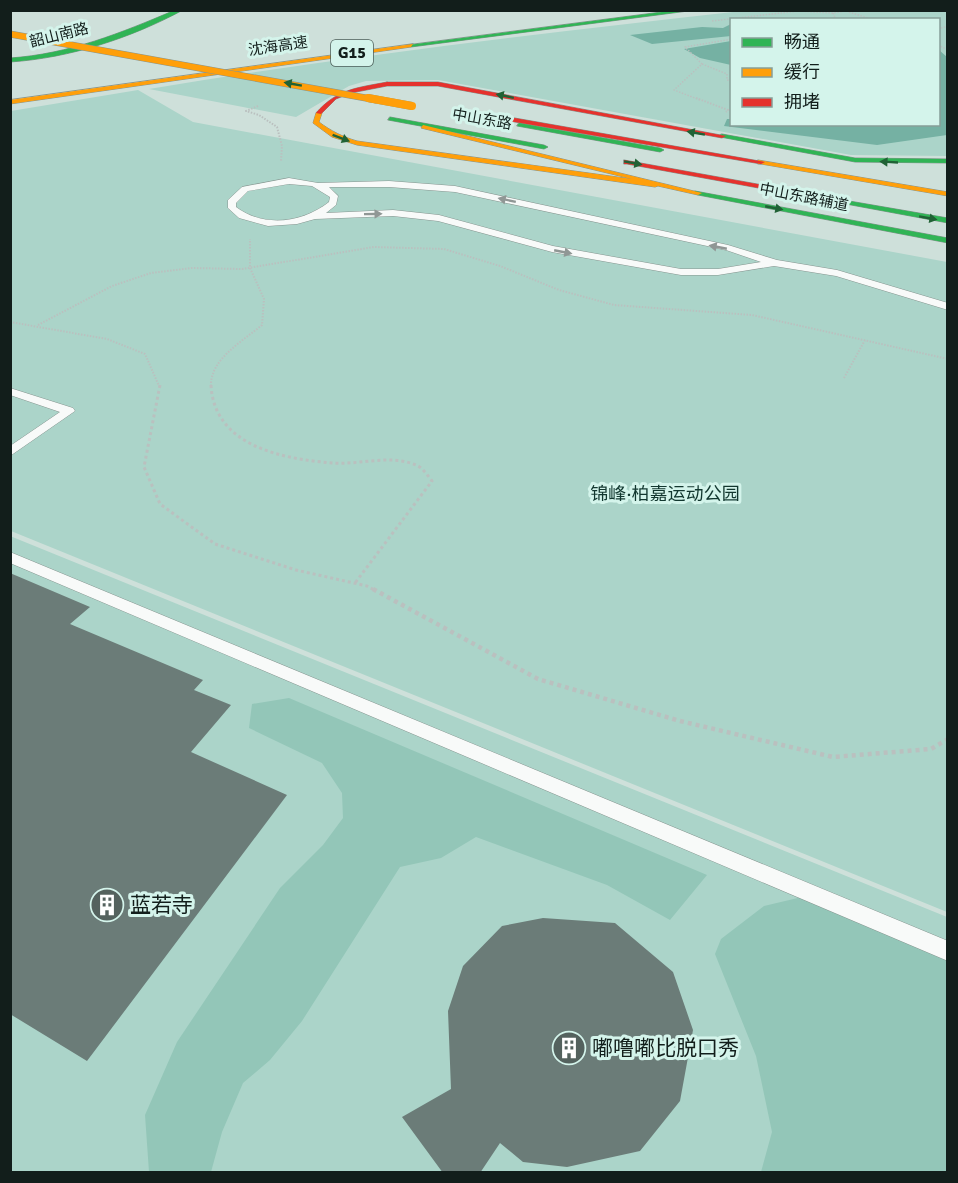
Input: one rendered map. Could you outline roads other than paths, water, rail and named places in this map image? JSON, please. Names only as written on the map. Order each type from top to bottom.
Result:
[{"type":"main road","name":"韶山南路","points":[[10,60],[22,61],[62,53],[105,40],[181,10]]},
{"type":"main road","points":[[517,24],[614,10]]},
{"type":"main road","name":"沈海高速","points":[[10,94],[343,44],[630,10]]},
{"type":"main road","name":"沈海高速","points":[[10,102],[345,53],[694,10]]},
{"type":"main road","points":[[10,34],[417,107]]},
{"type":"main road","points":[[10,48],[80,61]]},
{"type":"main road","points":[[125,70],[217,87]]},
{"type":"main road","points":[[654,185],[346,141],[326,132],[315,122],[318,112],[325,103],[352,90],[405,83],[438,84],[844,158],[910,163],[948,161]]},
{"type":"main road","points":[[309,104],[344,110]]},
{"type":"main road","name":"中山东路","points":[[679,147],[509,119],[457,114],[756,167],[948,205]]},
{"type":"main road","name":"中山东路","points":[[654,185],[384,118],[948,221]]},
{"type":"main road","points":[[679,147],[731,151],[849,171],[907,177],[937,177]]},
{"type":"main road","points":[[679,147],[948,194]]},
{"type":"main road","name":"中山东路辅道","points":[[654,185],[948,241]]},
{"type":"lane","points":[[775,262],[718,272],[681,272],[552,249],[439,218],[393,213],[315,216],[298,220],[263,222],[238,214],[232,208],[231,202],[236,195],[258,185],[273,182],[305,182],[319,185],[389,184],[455,189],[728,248],[775,262],[837,273],[948,307]]},
{"type":"lane","points":[[315,216],[333,203],[334,196],[319,185]]},
{"type":"lane","points":[[10,391],[69,411],[10,452]]},
{"type":"lane","points":[[10,556],[948,951]]},
{"type":"place","name":"蓝若寺","points":[[107,905]]},
{"type":"place","name":"嘟噜嘟比脱口秀","points":[[569,1048]]},
{"type":"park label","name":"锦峰·柏嘉运动公园","points":[[665,494]]}]
